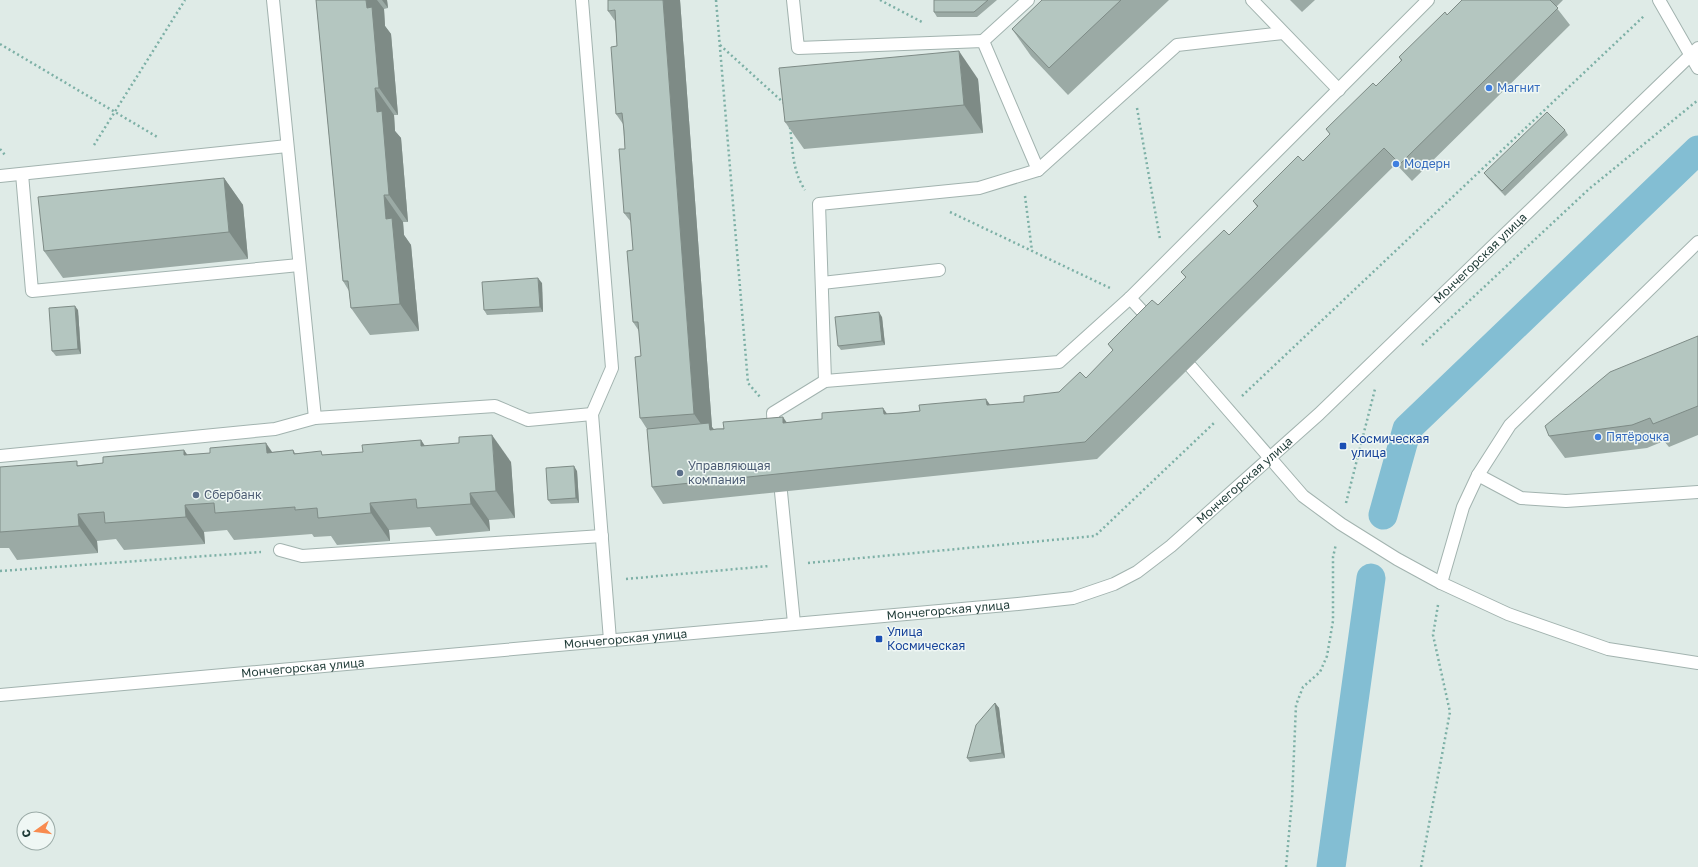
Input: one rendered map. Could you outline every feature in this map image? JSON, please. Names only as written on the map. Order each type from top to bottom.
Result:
[{"type":"street","points":[[273,0],[315,418]]},
{"type":"street","points":[[582,0],[612,368],[592,414],[610,640]]},
{"type":"street","points":[[793,0],[798,48],[983,40],[1028,0]]},
{"type":"street","points":[[1252,0],[1340,90]]},
{"type":"street","points":[[775,435],[773,413],[825,382],[1059,362],[1130,298],[1165,264],[1428,0]]},
{"type":"street","points":[[1659,0],[1694,52],[1698,68]]},
{"type":"street","points":[[825,382],[819,204],[979,188],[1038,170],[1177,45],[1283,33]]},
{"type":"street","points":[[983,40],[1038,170]]},
{"type":"street","name":"Мончегорская улица","points":[[0,695],[1018,604],[1073,598],[1114,584],[1137,572],[1171,546],[1319,414],[1694,52]]},
{"type":"street","points":[[0,176],[288,146]]},
{"type":"street","points":[[22,174],[32,291],[299,265]]},
{"type":"street","points":[[1441,583],[1463,507],[1478,475],[1510,425],[1698,242]]},
{"type":"street","points":[[822,283],[939,270]]},
{"type":"street","points":[[1130,298],[1156,326]]},
{"type":"street","points":[[1191,367],[1303,496],[1341,524],[1397,559],[1441,583],[1508,614],[1608,649],[1698,663]]},
{"type":"street","points":[[0,456],[274,429],[315,418],[495,406],[528,420],[592,414]]},
{"type":"street","points":[[1478,475],[1521,498],[1566,501],[1698,492]]},
{"type":"street","points":[[781,492],[794,623]]},
{"type":"street","points":[[280,550],[302,556],[602,536]]},
{"type":"path","points":[[80,168],[185,0]]},
{"type":"path","points":[[716,0],[748,383],[773,413]]},
{"type":"path","points":[[0,44],[191,156]]},
{"type":"path","points":[[720,44],[788,107],[787,100]]},
{"type":"path","points":[[1133,85],[1165,264]]},
{"type":"path","points":[[1422,346],[1589,189],[1698,100]]},
{"type":"path","points":[[790,122],[798,179],[806,191],[819,204]]},
{"type":"path","points":[[1022,175],[1032,251]]},
{"type":"path","points":[[948,211],[1130,298]]},
{"type":"path","points":[[1286,867],[1292,800],[1296,705],[1303,687],[1320,672],[1327,656],[1333,621],[1333,557],[1376,387]]},
{"type":"path","points":[[0,571],[280,550]]},
{"type":"path","points":[[1421,867],[1450,712],[1433,635],[1441,583]]},
{"type":"building","points":[[316,0],[366,0],[367,8],[372,7],[379,88],[375,88],[377,112],[382,111],[389,195],[384,195],[386,219],[392,218],[400,304],[351,308],[348,281],[343,281]]},
{"type":"building","points":[[608,0],[663,0],[694,414],[640,418],[635,357],[641,356],[638,322],[633,322],[627,251],[633,250],[630,213],[624,213],[619,149],[625,149],[624,131],[622,113],[616,114],[611,47],[617,46],[615,10],[608,11]]},
{"type":"building","points":[[934,0],[988,0],[974,12],[934,12]]},
{"type":"building","points":[[1042,0],[1121,0],[1049,68],[1012,29]]},
{"type":"building","points":[[1462,0],[1550,0],[1558,8],[1400,164],[1384,148],[1085,442],[652,487],[647,429],[709,423],[710,430],[724,429],[723,422],[783,417],[783,423],[822,419],[822,413],[883,408],[884,414],[901,413],[920,411],[919,405],[986,399],[987,405],[1024,402],[1024,396],[1059,392],[1080,372],[1086,378],[1113,350],[1108,344],[1152,300],[1158,305],[1186,277],[1181,272],[1224,230],[1229,235],[1258,206],[1253,201],[1298,156],[1303,161],[1330,134],[1326,129],[1373,83],[1376,86],[1402,60],[1399,57],[1445,12],[1447,15]]},
{"type":"building","points":[[959,51],[964,105],[785,122],[779,68]]},
{"type":"building","points":[[1547,112],[1565,130],[1502,191],[1484,173]]},
{"type":"building","points":[[224,178],[229,232],[44,251],[38,197]]},
{"type":"building","points":[[538,278],[540,307],[484,310],[482,282]]},
{"type":"building","points":[[75,306],[78,349],[52,351],[49,308]]},
{"type":"building","points":[[879,312],[882,341],[838,346],[835,317]]},
{"type":"building","points":[[1698,336],[1698,406],[1653,424],[1650,418],[1632,425],[1549,436],[1545,426],[1610,372]]},
{"type":"building","points":[[492,435],[496,491],[470,493],[471,504],[417,508],[416,499],[370,503],[371,513],[318,518],[317,508],[295,510],[295,507],[215,513],[214,503],[185,505],[186,517],[105,523],[104,512],[78,514],[79,526],[0,532],[0,467],[77,461],[77,466],[103,463],[103,457],[184,450],[184,455],[210,453],[210,448],[266,443],[267,453],[293,450],[294,454],[321,451],[322,455],[363,452],[362,445],[421,440],[421,446],[459,443],[459,437]]},
{"type":"building","points":[[574,466],[576,498],[548,500],[546,468]]},
{"type":"building","points":[[995,703],[1002,753],[967,758],[976,725]]},
{"type":"waterway","points":[[1383,515],[1407,429],[1698,150]]},
{"type":"waterway","points":[[1331,867],[1371,578]]},
{"type":"place","name":"Магнит","points":[[1489,88]]},
{"type":"place","name":"Модерн","points":[[1396,164]]},
{"type":"place","name":"Пятёрочка","points":[[1598,437]]},
{"type":"place","name":"Космическая улица","points":[[1343,446]]},
{"type":"place","name":"Управляющая компания","points":[[680,473]]},
{"type":"place","name":"Сбербанк","points":[[196,495]]},
{"type":"place","name":"Улица Космическая","points":[[879,639]]}]
